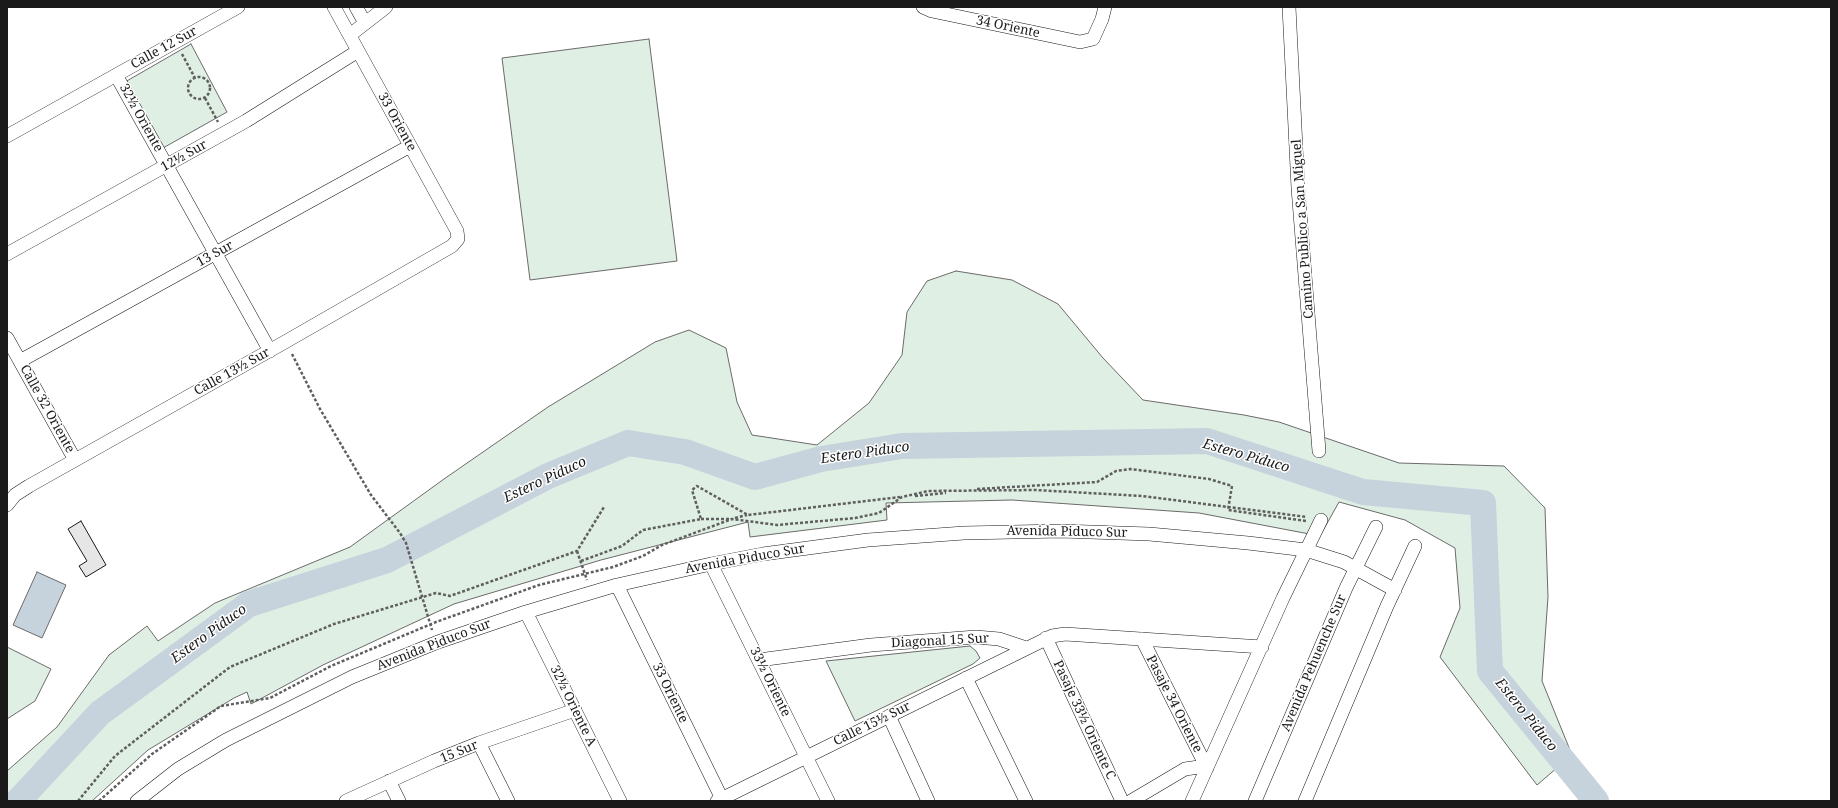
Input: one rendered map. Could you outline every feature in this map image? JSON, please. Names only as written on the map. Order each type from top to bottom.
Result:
[{"type":"street","name":"Calle 12 Sur","points":[[7,136],[238,7]]},
{"type":"street","name":"33 Oriente","points":[[334,7],[457,231],[458,239]]},
{"type":"street","points":[[356,7],[365,23]]},
{"type":"street","points":[[350,35],[386,7]]},
{"type":"street","name":"34 Oriente","points":[[923,7],[932,11],[1080,42],[1093,39],[1102,19],[1105,7]]},
{"type":"street","name":"Camino Publico a San Miguel","points":[[1289,7],[1298,188],[1320,451]]},
{"type":"street","name":"12½ Sur","points":[[7,254],[225,133],[358,51]]},
{"type":"street","name":"32½ Oriente","points":[[116,75],[270,350]]},
{"type":"street","name":"13 Sur","points":[[20,362],[410,146]]},
{"type":"street","name":"Calle 13½ Sur","points":[[7,506],[16,495],[29,486],[452,246],[458,239]]},
{"type":"street","name":"Calle 32 Oriente","points":[[7,338],[75,460]]},
{"type":"street","points":[[1192,801],[1320,522]]},
{"type":"street","name":"Avenida Pehuenche Sur","points":[[1255,801],[1346,588],[1376,527]]},
{"type":"street","name":"Avenida Piduco Sur","points":[[137,801],[178,769],[226,740],[352,677],[438,642],[526,612],[617,585],[711,564],[868,540],[930,535],[1012,531],[1149,534],[1232,541],[1306,550],[1333,558],[1356,568],[1394,590]]},
{"type":"street","points":[[1304,801],[1394,590],[1415,546]]},
{"type":"street","name":"33½ Oriente","points":[[711,564],[828,801]]},
{"type":"street","name":"33 Oriente","points":[[617,585],[720,800]]},
{"type":"street","name":"32½ Oriente A","points":[[526,612],[620,801]]},
{"type":"street","points":[[1026,648],[1046,638],[1065,634],[1262,646]]},
{"type":"street","name":"Diagonal 15 Sur","points":[[759,660],[871,645],[976,637],[999,639],[1026,648]]},
{"type":"street","name":"Pasaje 33½ Oriente C","points":[[1046,638],[1122,801]]},
{"type":"street","name":"Pasaje 34 Oriente","points":[[1142,639],[1207,768]]},
{"type":"street","name":"Calle 15½ Sur","points":[[720,800],[1026,648]]},
{"type":"street","points":[[966,678],[1026,801]]},
{"type":"street","name":"15 Sur","points":[[346,801],[389,781],[480,743],[574,710]]},
{"type":"street","points":[[889,716],[928,801]]},
{"type":"street","points":[[480,743],[508,801]]},
{"type":"street","points":[[1131,801],[1185,769],[1199,767],[1207,768]]},
{"type":"street","points":[[389,781],[399,801]]},
{"type":"path","points":[[176,42],[195,78]]},
{"type":"path","points":[[202,77],[206,79],[210,85],[210,92],[205,98],[198,100],[189,93],[188,90],[190,83],[195,78],[202,77]]},
{"type":"path","points":[[205,98],[225,133]]},
{"type":"path","points":[[285,342],[320,409],[371,495],[406,543],[430,625],[438,642]]},
{"type":"path","points":[[581,561],[622,546],[643,530],[701,519],[732,519],[748,515],[999,487],[1097,482],[1116,471],[1130,469],[1209,479],[1232,486],[1228,510],[1320,522]]},
{"type":"path","points":[[701,519],[692,490],[697,486],[748,515]]},
{"type":"path","points":[[78,801],[115,756],[230,667],[334,624],[436,593],[450,596],[577,551],[604,508]]},
{"type":"path","points":[[577,551],[592,592]]},
{"type":"green space","points":[[649,39],[677,261],[530,280],[502,58]]},
{"type":"green space","points":[[191,44],[227,112],[163,148],[125,82]]},
{"type":"green space","points":[[956,271],[1012,280],[1058,304],[1103,358],[1143,400],[1244,415],[1279,422],[1399,463],[1504,466],[1545,508],[1548,597],[1542,681],[1572,755],[1537,785],[1440,657],[1460,608],[1455,548],[1405,520],[1339,502],[1320,536],[1199,513],[1012,500],[886,503],[887,520],[750,537],[748,522],[601,560],[454,604],[323,665],[251,704],[247,692],[234,698],[148,750],[92,801],[7,801],[7,771],[57,727],[109,655],[147,626],[158,641],[215,603],[350,547],[444,479],[548,407],[655,342],[689,330],[726,348],[737,402],[752,435],[817,445],[869,403],[902,355],[907,312],[927,281]]},
{"type":"green space","points":[[970,646],[976,651],[980,658],[973,664],[855,721],[826,661]]},
{"type":"green space","points":[[7,647],[51,669],[35,701],[7,719]]},
{"type":"shaded area","points":[[37,572],[66,585],[42,638],[13,625]]},
{"type":"building","points":[[81,521],[106,565],[86,577],[79,566],[87,561],[68,529]]},
{"type":"waterway","name":"Estero Piduco","points":[[18,801],[100,713],[249,604],[387,560],[548,476],[628,443],[685,452],[755,477],[821,459],[902,446],[1207,441],[1363,492],[1483,503],[1490,671],[1596,801]]}]
